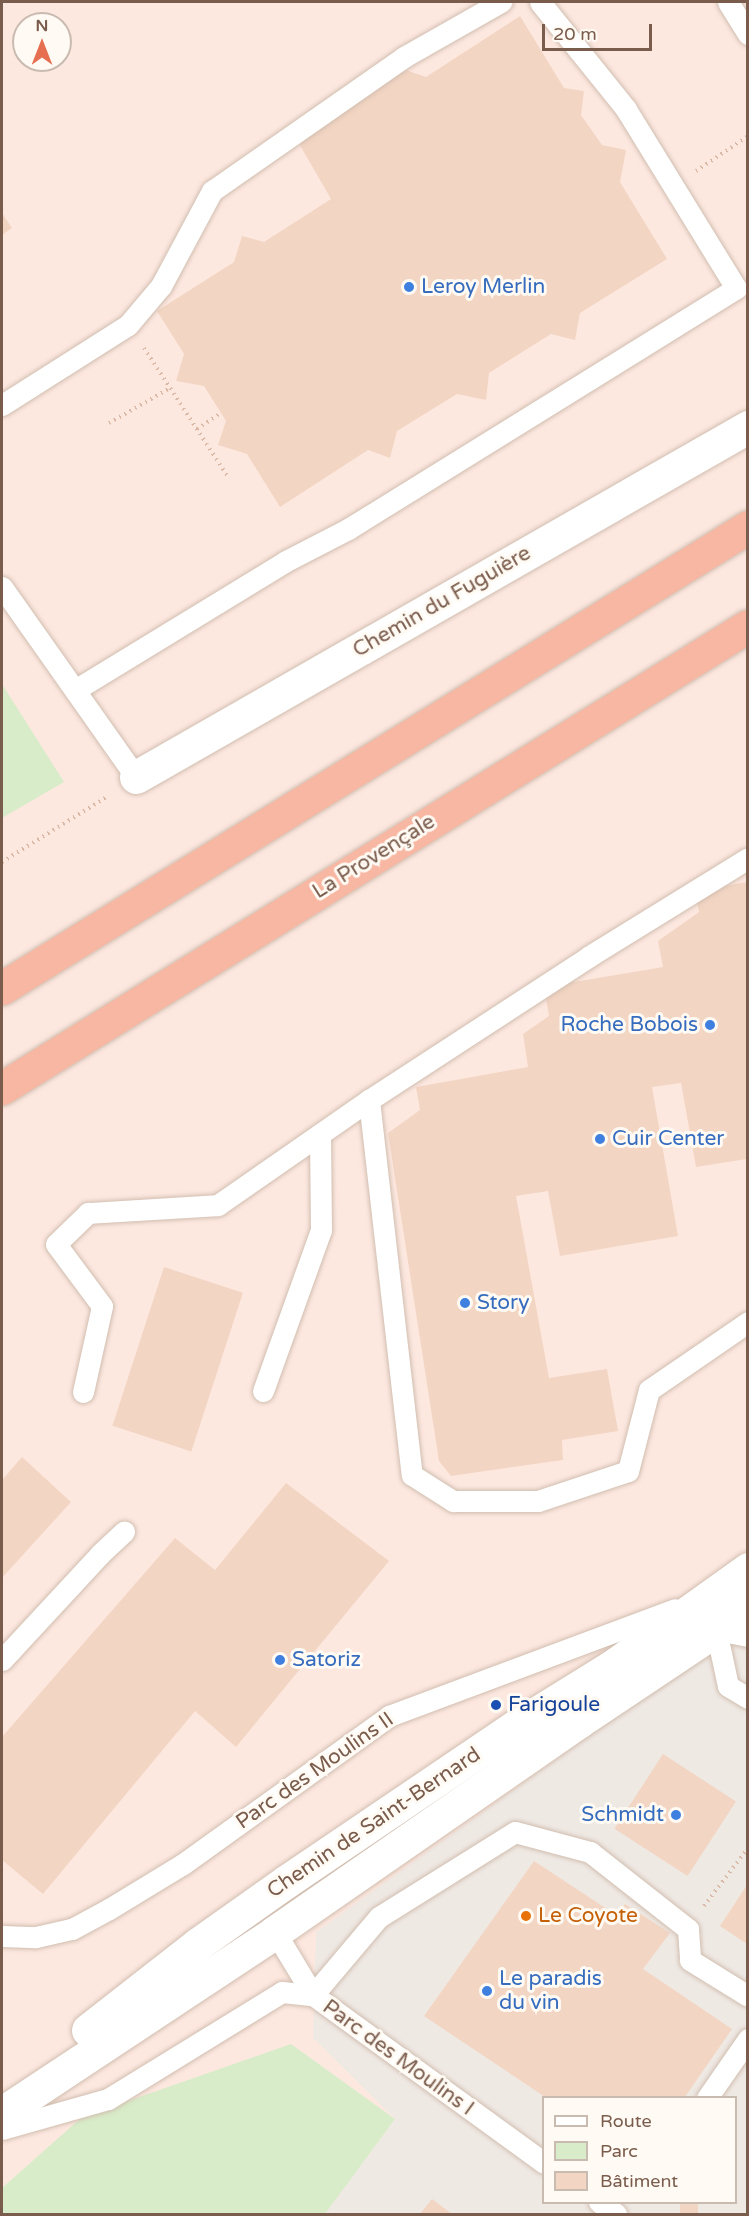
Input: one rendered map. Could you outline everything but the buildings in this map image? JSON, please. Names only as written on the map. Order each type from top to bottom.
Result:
[{"type":"highway","points":[[2,988],[747,527]]},
{"type":"highway","name":"La Provençale","points":[[2,1088],[747,626]]},
{"type":"main road","name":"Chemin du Fuguière","points":[[136,777],[747,427]]},
{"type":"main road","name":"Chemin de Saint-Bernard","points":[[10,2106],[64,2049],[198,1944],[519,1724],[614,1665],[747,1569]]},
{"type":"main road","name":"Chemin de Saint-Bernard","points":[[10,2106],[275,1932],[578,1722],[716,1630],[747,1603]]},
{"type":"main road","points":[[275,1932],[287,1881]]},
{"type":"lane","points":[[2,405],[129,325],[161,286],[212,191],[404,57],[501,2]]},
{"type":"lane","points":[[75,690],[286,561],[348,529],[736,288],[626,108],[540,2]]},
{"type":"lane","points":[[728,2],[747,34]]},
{"type":"lane","points":[[2,586],[136,777]]},
{"type":"lane","points":[[83,1392],[102,1306],[56,1244],[88,1213],[218,1205],[369,1100],[588,957],[747,858]]},
{"type":"lane","points":[[369,1100],[412,1475],[453,1501],[538,1501],[628,1471],[649,1390],[747,1322]]},
{"type":"lane","points":[[263,1390],[321,1230],[320,1134]]},
{"type":"lane","points":[[2,1660],[100,1554],[124,1532]]},
{"type":"lane","name":"Parc des Moulins II","points":[[2,1935],[36,1937],[63,1931],[109,1909],[183,1864],[389,1716],[710,1596]]},
{"type":"lane","points":[[747,1636],[716,1630],[728,1686],[747,1698]]},
{"type":"lane","points":[[2,2129],[108,2099],[282,1992],[313,1995],[379,1917],[515,1832],[590,1852],[688,1929],[690,1960],[747,1996]]},
{"type":"lane","name":"Parc des Moulins I","points":[[275,1932],[313,1995],[542,2162]]},
{"type":"lane","points":[[708,2096],[747,2039]]},
{"type":"lane","points":[[602,2204],[616,2214]]},
{"type":"path","points":[[672,185],[747,136]]},
{"type":"path","points":[[129,325],[228,477]]},
{"type":"path","points":[[109,423],[170,388]]},
{"type":"path","points":[[197,429],[221,413]]},
{"type":"path","points":[[2,862],[84,813]]},
{"type":"path","points":[[716,1890],[747,1848]]},
{"type":"shaded area","points":[[2,2],[747,2],[747,2214],[2,2214]]},
{"type":"shaded area","points":[[747,1622],[747,2214],[325,2214],[395,2119],[313,2038],[316,1932]]},
{"type":"green space","points":[[2,684],[64,782],[2,818]]},
{"type":"green space","points":[[291,2044],[395,2119],[325,2214],[2,2214],[2,2188],[82,2117]]},
{"type":"place","name":"Leroy Merlin","points":[[409,287]]},
{"type":"place","name":"Roche Bobois","points":[[710,1025]]},
{"type":"place","name":"Cuir Center","points":[[600,1139]]},
{"type":"place","name":"Story","points":[[465,1303]]},
{"type":"place","name":"Satoriz","points":[[280,1660]]},
{"type":"place","name":"Farigoule","points":[[496,1705]]},
{"type":"place","name":"Schmidt","points":[[676,1815]]},
{"type":"place","name":"Le Coyote","points":[[526,1916]]},
{"type":"place","name":"Le paradis du vin","points":[[487,1991]]}]
